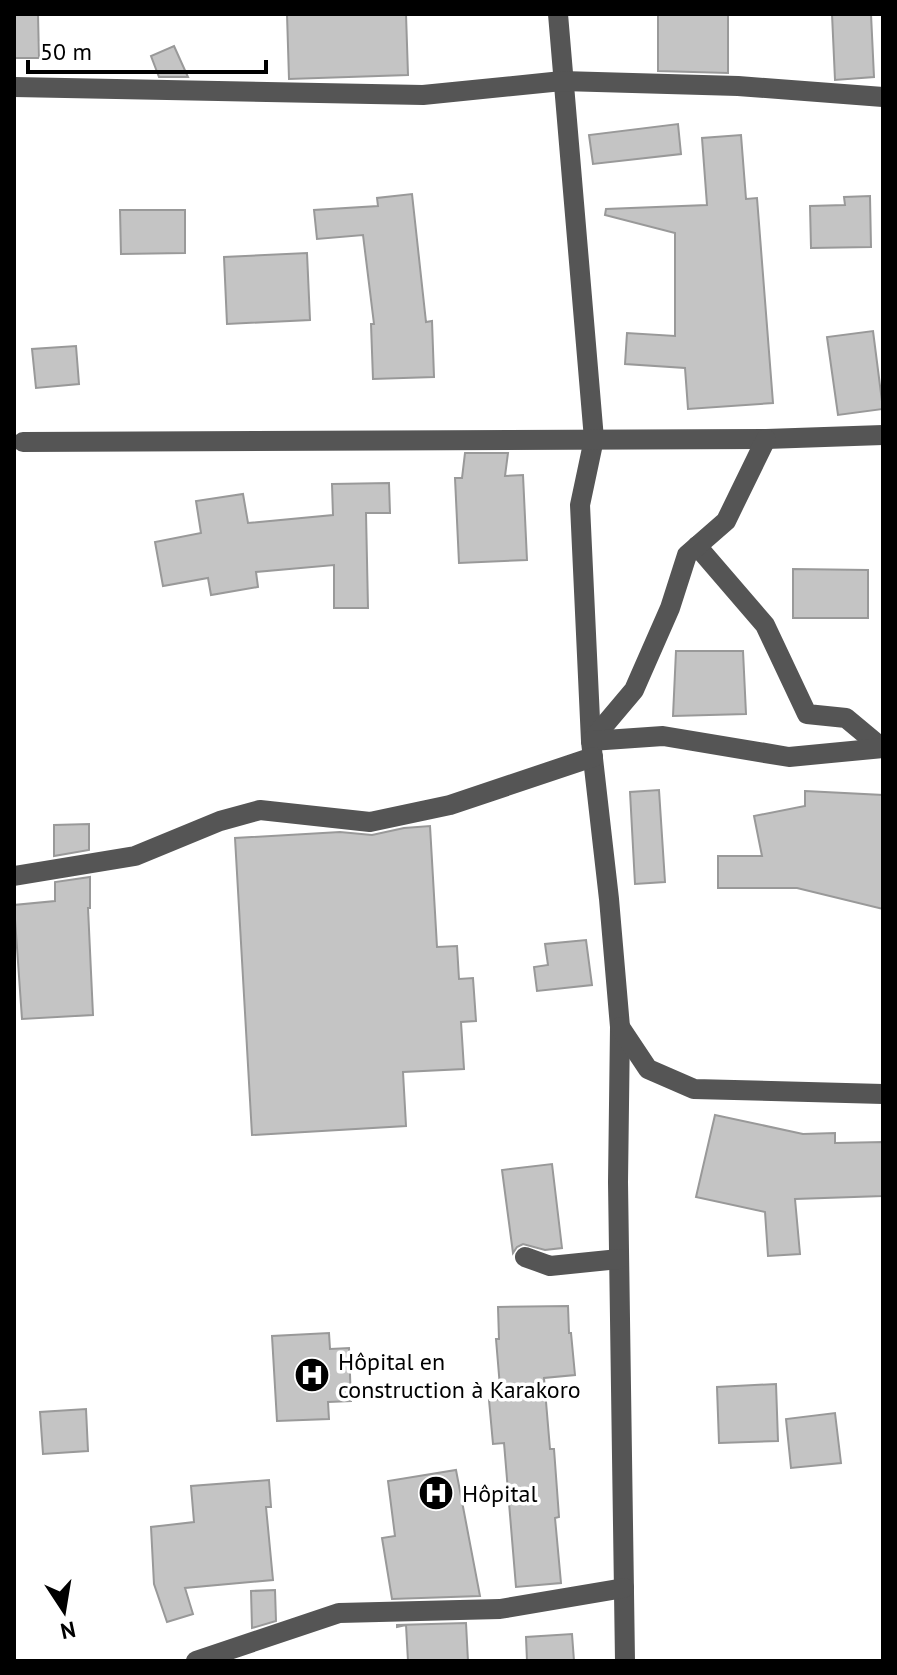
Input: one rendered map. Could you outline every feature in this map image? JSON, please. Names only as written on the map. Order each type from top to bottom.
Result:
[{"type":"street","points":[[558,14],[594,439],[580,505],[592,749],[620,1027],[619,1259],[625,1661]]},
{"type":"street","points":[[14,87],[423,95],[562,81],[738,86],[883,97]]},
{"type":"street","points":[[23,442],[766,439],[883,435]]},
{"type":"street","points":[[592,749],[634,690],[670,608],[687,555],[726,521],[766,439]]},
{"type":"street","points":[[697,546],[765,625],[807,714],[846,718],[883,748]]},
{"type":"street","points":[[14,876],[135,856],[220,821],[260,810],[370,822],[450,805],[592,749],[663,736],[789,757],[883,748]]},
{"type":"street","points":[[620,1027],[648,1069],[694,1089],[883,1094]]},
{"type":"street","points":[[525,1257],[550,1266],[619,1259]]},
{"type":"street","points":[[196,1661],[339,1613],[500,1609],[624,1588]]},
{"type":"building","points":[[14,14],[38,14],[39,58],[14,58]]},
{"type":"building","points":[[287,14],[406,14],[408,75],[289,79]]},
{"type":"building","points":[[658,14],[728,14],[728,73],[658,71]]},
{"type":"building","points":[[832,14],[871,14],[874,77],[835,80]]},
{"type":"building","points":[[174,46],[188,77],[159,77],[151,56]]},
{"type":"building","points":[[678,124],[681,154],[593,164],[589,135]]},
{"type":"building","points":[[741,135],[746,199],[757,198],[773,403],[688,409],[685,368],[625,364],[627,333],[675,336],[675,233],[605,215],[606,209],[707,205],[702,138]]},
{"type":"building","points":[[412,194],[426,322],[432,321],[434,377],[373,379],[371,324],[374,324],[363,235],[317,239],[314,210],[378,206],[377,198]]},
{"type":"building","points":[[870,196],[871,247],[811,248],[810,206],[845,205],[844,197]]},
{"type":"building","points":[[120,210],[185,210],[185,253],[121,254]]},
{"type":"building","points":[[307,253],[310,320],[227,324],[224,257]]},
{"type":"building","points":[[873,331],[883,409],[838,415],[827,337]]},
{"type":"building","points":[[76,346],[79,384],[36,388],[32,349]]},
{"type":"building","points":[[465,453],[508,453],[505,476],[523,475],[527,560],[459,563],[455,478],[462,478]]},
{"type":"building","points":[[389,483],[390,513],[366,513],[368,608],[334,608],[334,565],[256,572],[258,587],[211,595],[208,578],[163,586],[155,542],[201,533],[196,501],[243,494],[248,523],[333,515],[332,484]]},
{"type":"building","points":[[793,569],[868,570],[868,618],[793,618]]},
{"type":"building","points":[[676,651],[743,651],[746,714],[673,716]]},
{"type":"building","points":[[659,790],[665,882],[635,884],[630,792]]},
{"type":"building","points":[[805,791],[883,795],[883,909],[797,888],[718,888],[718,856],[762,856],[754,816],[805,806]]},
{"type":"building","points":[[89,824],[89,850],[54,856],[54,825]]},
{"type":"building","points":[[430,826],[437,947],[457,946],[459,979],[473,978],[476,1021],[461,1022],[464,1069],[403,1072],[406,1126],[252,1135],[235,838],[340,832],[372,835]]},
{"type":"building","points":[[90,877],[88,908],[93,1015],[22,1019],[14,905],[55,901],[55,882]]},
{"type":"building","points":[[586,940],[592,985],[537,991],[534,967],[548,965],[545,944]]},
{"type":"building","points":[[715,1115],[803,1134],[835,1133],[835,1143],[883,1142],[883,1196],[795,1199],[800,1254],[768,1256],[765,1212],[696,1197]]},
{"type":"building","points":[[552,1164],[562,1248],[545,1250],[523,1244],[513,1253],[502,1170]]},
{"type":"building","points":[[568,1306],[575,1375],[544,1378],[550,1449],[554,1449],[559,1517],[555,1518],[561,1583],[516,1587],[504,1443],[493,1444],[489,1400],[501,1399],[496,1339],[499,1339],[498,1307]]},
{"type":"building","name":"Hôpital en construction à Karakoro","points":[[329,1333],[330,1349],[349,1348],[351,1401],[328,1402],[329,1419],[277,1421],[272,1336]]},
{"type":"building","points":[[776,1384],[778,1441],[719,1443],[717,1387]]},
{"type":"building","points":[[86,1409],[88,1451],[43,1454],[40,1412]]},
{"type":"building","points":[[835,1413],[841,1463],[791,1468],[786,1419]]},
{"type":"building","points":[[456,1470],[480,1596],[392,1599],[382,1538],[395,1536],[388,1481]]},
{"type":"building","points":[[269,1480],[271,1507],[266,1507],[273,1580],[185,1588],[193,1614],[167,1622],[154,1584],[151,1527],[194,1522],[191,1486]]},
{"type":"building","points":[[275,1590],[276,1621],[252,1628],[251,1591]]},
{"type":"building","points":[[466,1623],[468,1661],[408,1661],[406,1625],[397,1625]]},
{"type":"building","points":[[572,1634],[574,1661],[527,1661],[526,1637]]},
{"type":"place","name":"Hôpital en construction à Karakoro","points":[[312,1375]]},
{"type":"place","name":"Hôpital","points":[[436,1493]]}]
